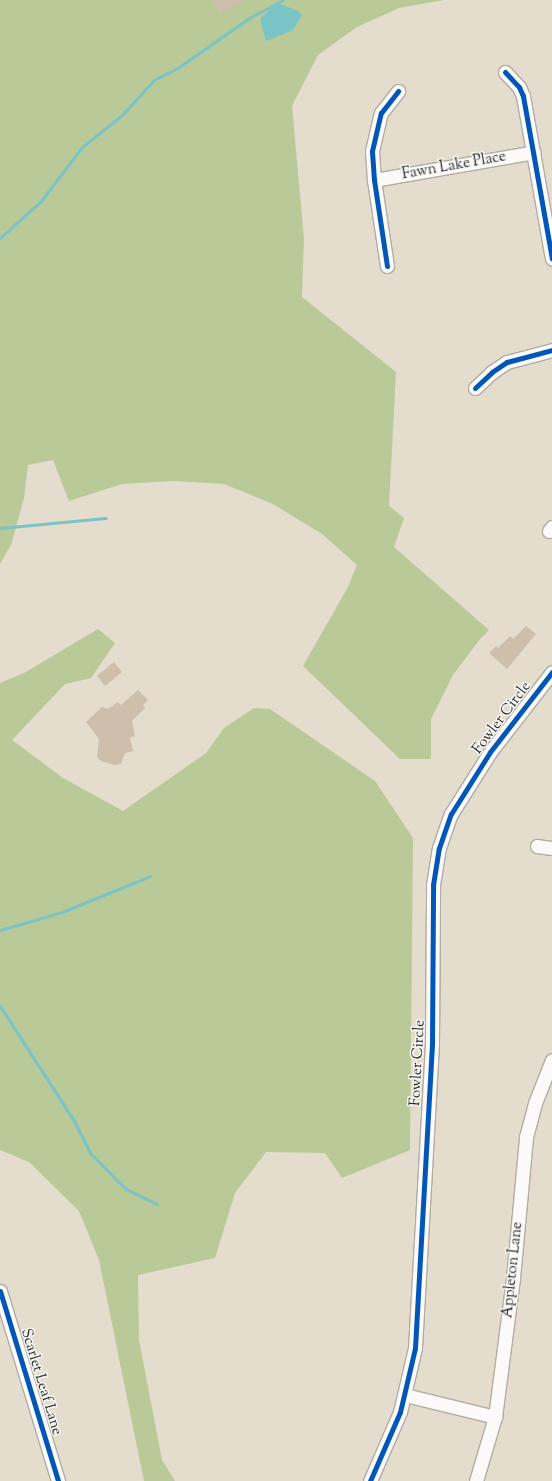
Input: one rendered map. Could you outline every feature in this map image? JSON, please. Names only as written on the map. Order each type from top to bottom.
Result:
[{"type":"street","points":[[505,72],[519,87],[523,96],[552,258]]},
{"type":"street","points":[[387,266],[374,180],[372,151],[377,125],[387,103],[398,91]]},
{"type":"street","name":"Fawn Lake Place","points":[[374,180],[534,152]]},
{"type":"street","points":[[475,388],[492,372],[508,362],[552,350]]},
{"type":"street","name":"Fowler Circle","points":[[370,1481],[389,1443],[405,1396],[415,1348],[432,1043],[435,867],[451,814],[490,752],[552,672]]},
{"type":"street","points":[[537,846],[552,848]]},
{"type":"street","name":"Appleton Lane","points":[[476,1481],[495,1417],[513,1278],[526,1137],[535,1103],[552,1060]]},
{"type":"street","name":"Scarlet Leaf Lane","points":[[0,1291],[58,1481]]},
{"type":"street","points":[[405,1396],[495,1417]]},
{"type":"green space","points":[[0,0],[444,0],[399,8],[357,27],[318,55],[292,106],[304,239],[302,297],[396,372],[389,506],[404,518],[394,547],[489,630],[480,639],[453,675],[431,719],[431,759],[400,759],[303,666],[348,587],[357,565],[322,534],[273,504],[224,484],[173,481],[122,484],[69,501],[53,460],[28,465],[24,498],[11,545],[0,564]]},
{"type":"green space","points":[[98,629],[115,643],[91,678],[65,684],[12,740],[63,778],[123,811],[206,753],[224,728],[254,708],[270,709],[375,781],[413,838],[410,1150],[342,1178],[325,1153],[266,1152],[235,1193],[215,1258],[138,1275],[139,1340],[162,1460],[175,1481],[144,1481],[99,1260],[79,1211],[29,1162],[0,1150],[0,683],[24,673]]},
{"type":"water","points":[[277,3],[298,11],[302,15],[293,30],[266,41],[260,19]]},
{"type":"building","points":[[212,0],[244,0],[220,14]]},
{"type":"building","points":[[526,626],[536,634],[507,669],[489,653],[496,646],[498,648],[510,636],[513,639]]},
{"type":"building","points":[[114,662],[122,672],[105,686],[97,676]]},
{"type":"building","points":[[138,690],[148,700],[143,705],[145,708],[132,721],[135,736],[130,738],[133,751],[125,753],[121,764],[114,765],[101,761],[97,757],[99,739],[86,722],[102,707],[108,709],[118,702],[121,705]]},
{"type":"waterway","points":[[0,238],[41,201],[82,147],[122,115],[154,80],[179,67],[249,18],[283,0]]},
{"type":"waterway","points":[[0,528],[106,518]]},
{"type":"waterway","points":[[0,930],[62,912],[150,876]]},
{"type":"waterway","points":[[0,1006],[74,1121],[91,1154],[126,1189],[157,1204]]},
{"type":"cycle path","points":[[505,72],[519,87],[523,96],[552,258]]},
{"type":"cycle path","points":[[387,266],[374,180],[372,151],[381,113],[398,91]]},
{"type":"cycle path","points":[[475,388],[492,372],[507,362],[552,350]]},
{"type":"cycle path","points":[[370,1481],[400,1412],[415,1348],[432,1043],[433,885],[439,848],[451,814],[490,752],[552,672]]},
{"type":"cycle path","points":[[0,1291],[58,1481]]}]
